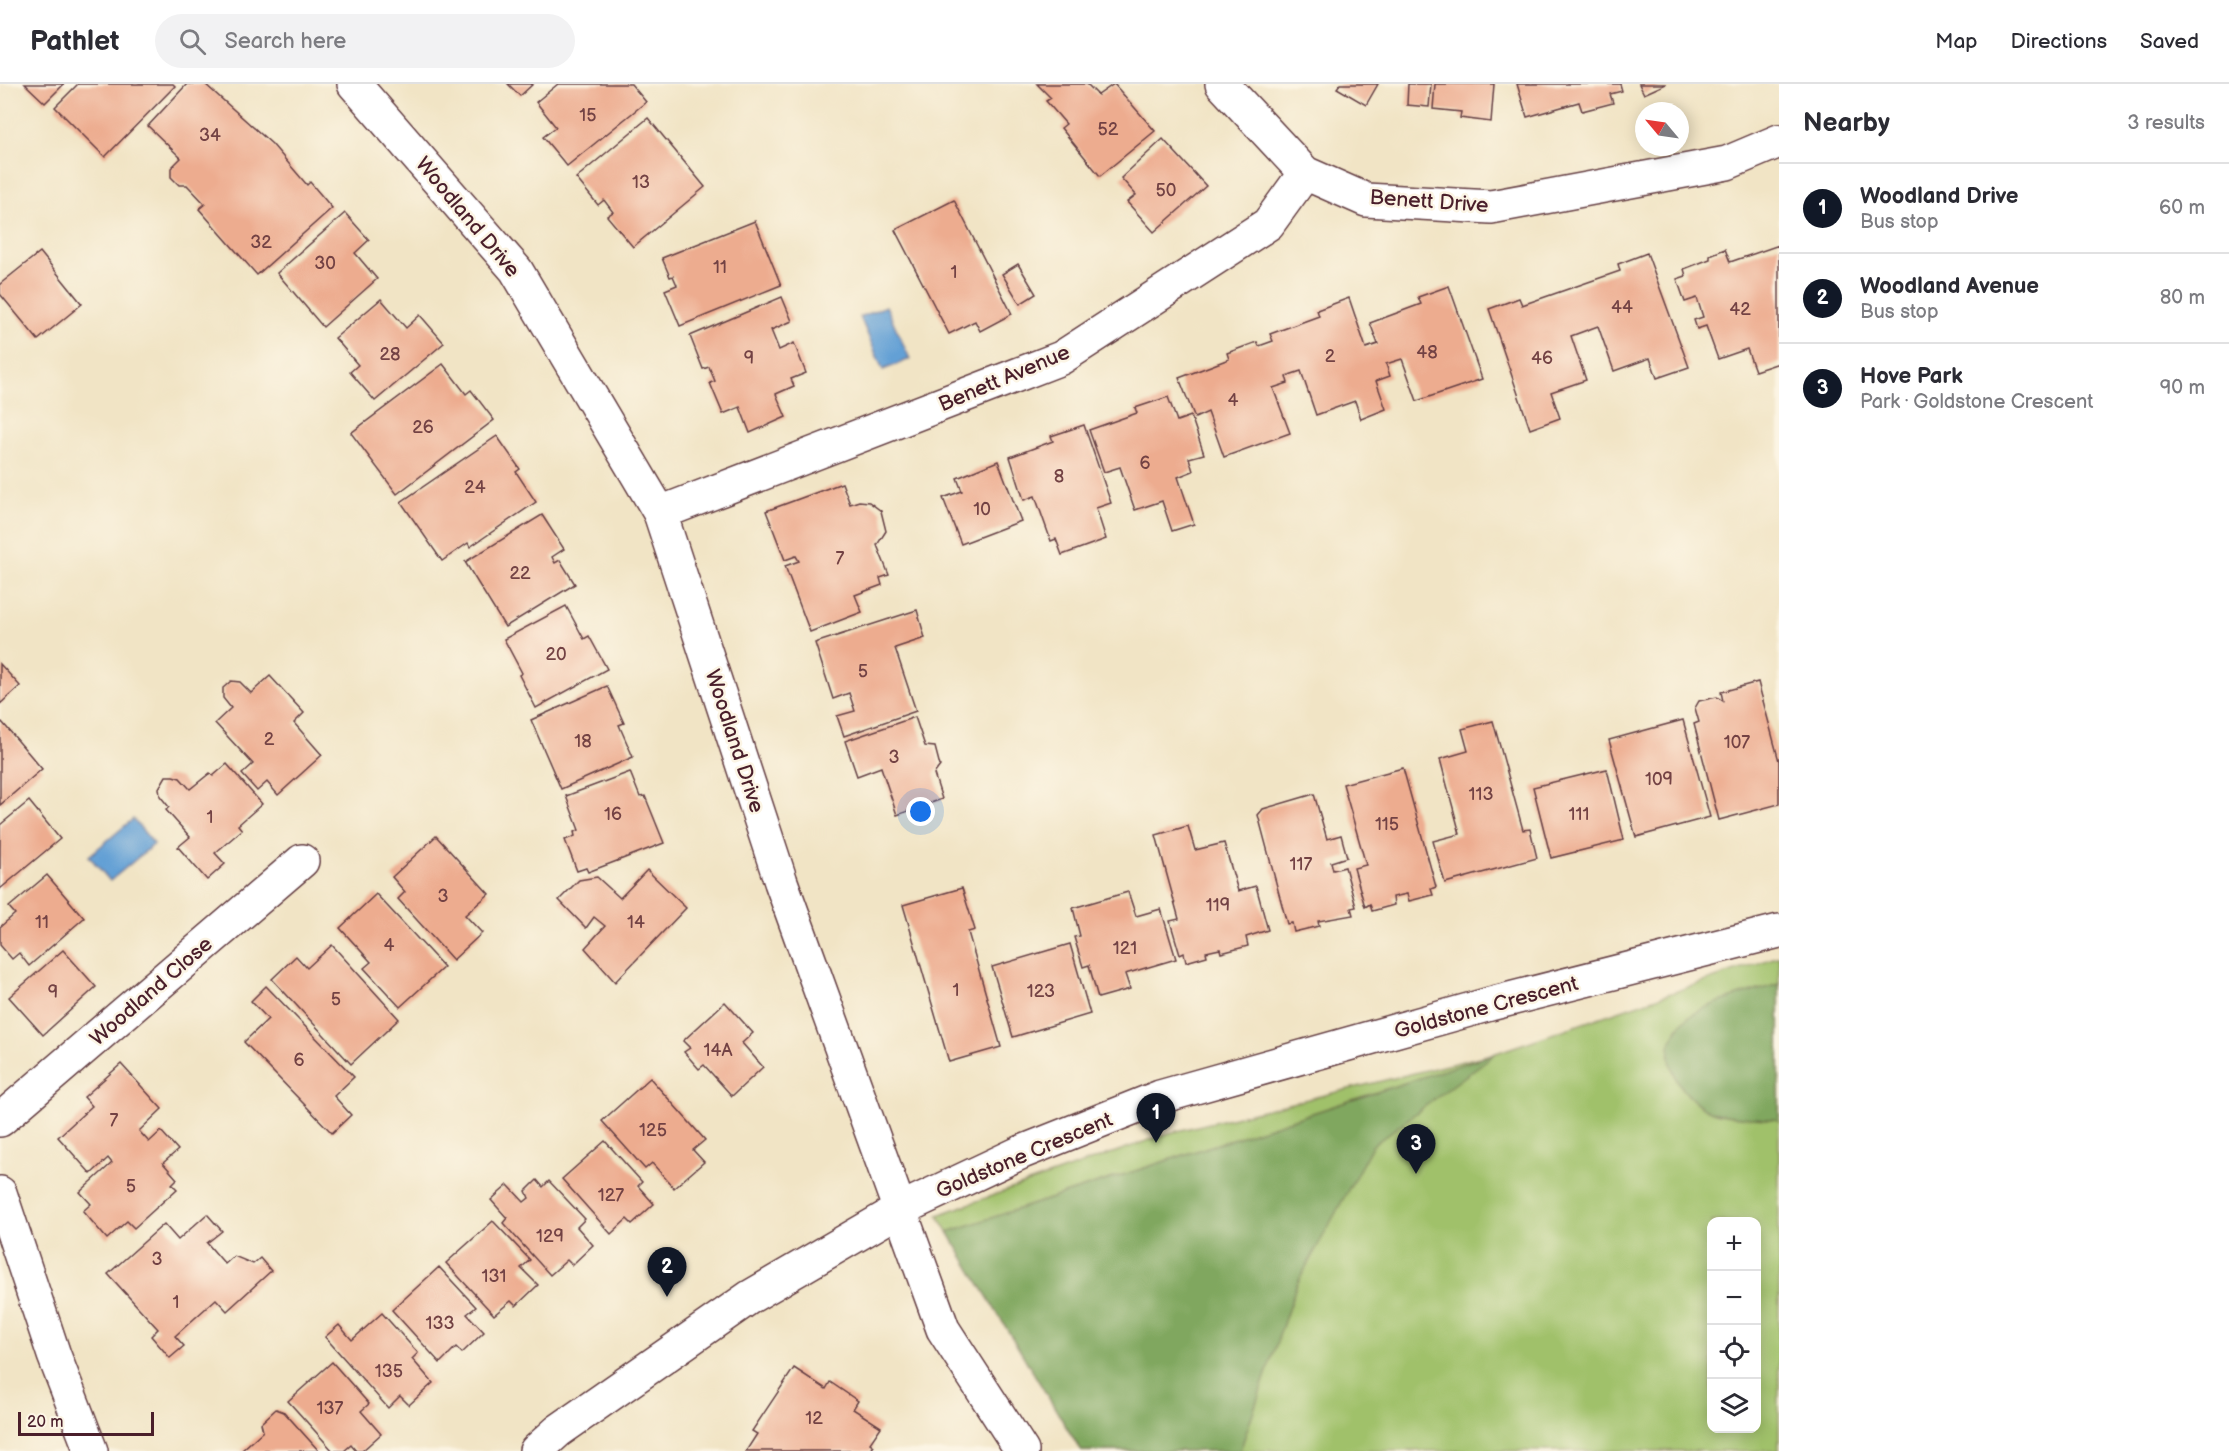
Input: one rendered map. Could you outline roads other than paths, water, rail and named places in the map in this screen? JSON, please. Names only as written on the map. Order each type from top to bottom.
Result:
[{"type":"street","name":"Woodland Drive","points":[[354,84],[516,270],[660,513],[781,882],[943,1329],[1022,1451]]},
{"type":"street","name":"Benett Drive","points":[[1222,84],[1305,173],[1366,200],[1491,207],[1726,164],[1779,141]]},
{"type":"street","name":"Benett Avenue","points":[[660,513],[1061,358],[1268,224],[1305,173]]},
{"type":"street","name":"Woodland Close","points":[[0,1120],[302,861]]},
{"type":"street","name":"Goldstone Crescent","points":[[536,1451],[558,1431],[750,1297],[901,1209],[1022,1152],[1160,1097],[1490,1004],[1779,931]]},
{"type":"street","points":[[0,1193],[54,1355],[91,1451]]},
{"type":"water","points":[[886,306],[910,359],[883,370],[860,317]]},
{"type":"water","points":[[133,819],[154,844],[110,881],[89,856]]},
{"type":"place","name":"Woodland Drive","points":[[1156,1143]]},
{"type":"place","name":"Hove Park","points":[[1416,1174]]},
{"type":"place","name":"Woodland Avenue","points":[[667,1297]]}]
